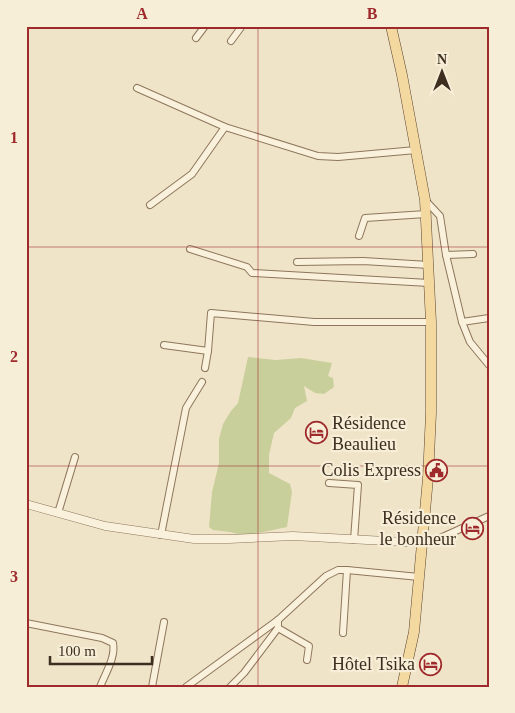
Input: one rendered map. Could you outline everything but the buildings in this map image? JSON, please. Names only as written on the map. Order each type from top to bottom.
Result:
[{"type":"main road","points":[[391,26],[425,200],[431,322],[431,413],[423,543],[412,650],[402,687]]},
{"type":"street","points":[[196,38],[205,26]]},
{"type":"street","points":[[231,41],[242,26]]},
{"type":"street","points":[[137,88],[225,127],[318,156],[338,157],[416,150]]},
{"type":"street","points":[[150,205],[192,174],[225,127]]},
{"type":"street","points":[[425,200],[440,216],[446,254],[462,322],[470,342],[489,365]]},
{"type":"street","points":[[359,236],[365,218],[426,214]]},
{"type":"street","points":[[190,249],[247,267],[252,273],[429,283]]},
{"type":"street","points":[[446,254],[473,254]]},
{"type":"street","points":[[297,262],[363,261],[429,265]]},
{"type":"street","points":[[205,368],[210,313],[314,322],[431,322]]},
{"type":"street","points":[[462,322],[489,318]]},
{"type":"street","points":[[164,345],[208,351]]},
{"type":"street","points":[[161,534],[186,408],[202,382]]},
{"type":"street","points":[[58,513],[75,458]]},
{"type":"street","points":[[329,483],[358,485],[354,540]]},
{"type":"street","points":[[26,504],[105,526],[194,539],[293,536],[423,543],[438,539],[489,516]]},
{"type":"street","points":[[230,687],[244,673],[278,624],[326,576],[338,570],[347,570],[420,577]]},
{"type":"street","points":[[343,633],[347,570]]},
{"type":"street","points":[[152,687],[164,622]]},
{"type":"street","points":[[26,623],[102,638],[113,643],[112,656],[100,687]]},
{"type":"street","points":[[278,624],[309,646],[307,660]]},
{"type":"street","points":[[186,687],[278,624]]},
{"type":"green space","points":[[248,357],[276,360],[301,358],[332,363],[328,376],[333,378],[334,387],[324,394],[315,393],[304,386],[307,401],[295,408],[291,418],[274,433],[269,455],[269,473],[290,484],[292,492],[287,527],[245,536],[213,530],[209,527],[212,492],[219,463],[219,439],[223,424],[238,403]]},
{"type":"place","name":"Résidence Beaulieu","points":[[316,433]]},
{"type":"place","name":"Colis Express","points":[[437,470]]},
{"type":"place","name":"Résidence le bonheur","points":[[472,528]]},
{"type":"place","name":"Hôtel Tsika","points":[[431,664]]}]
